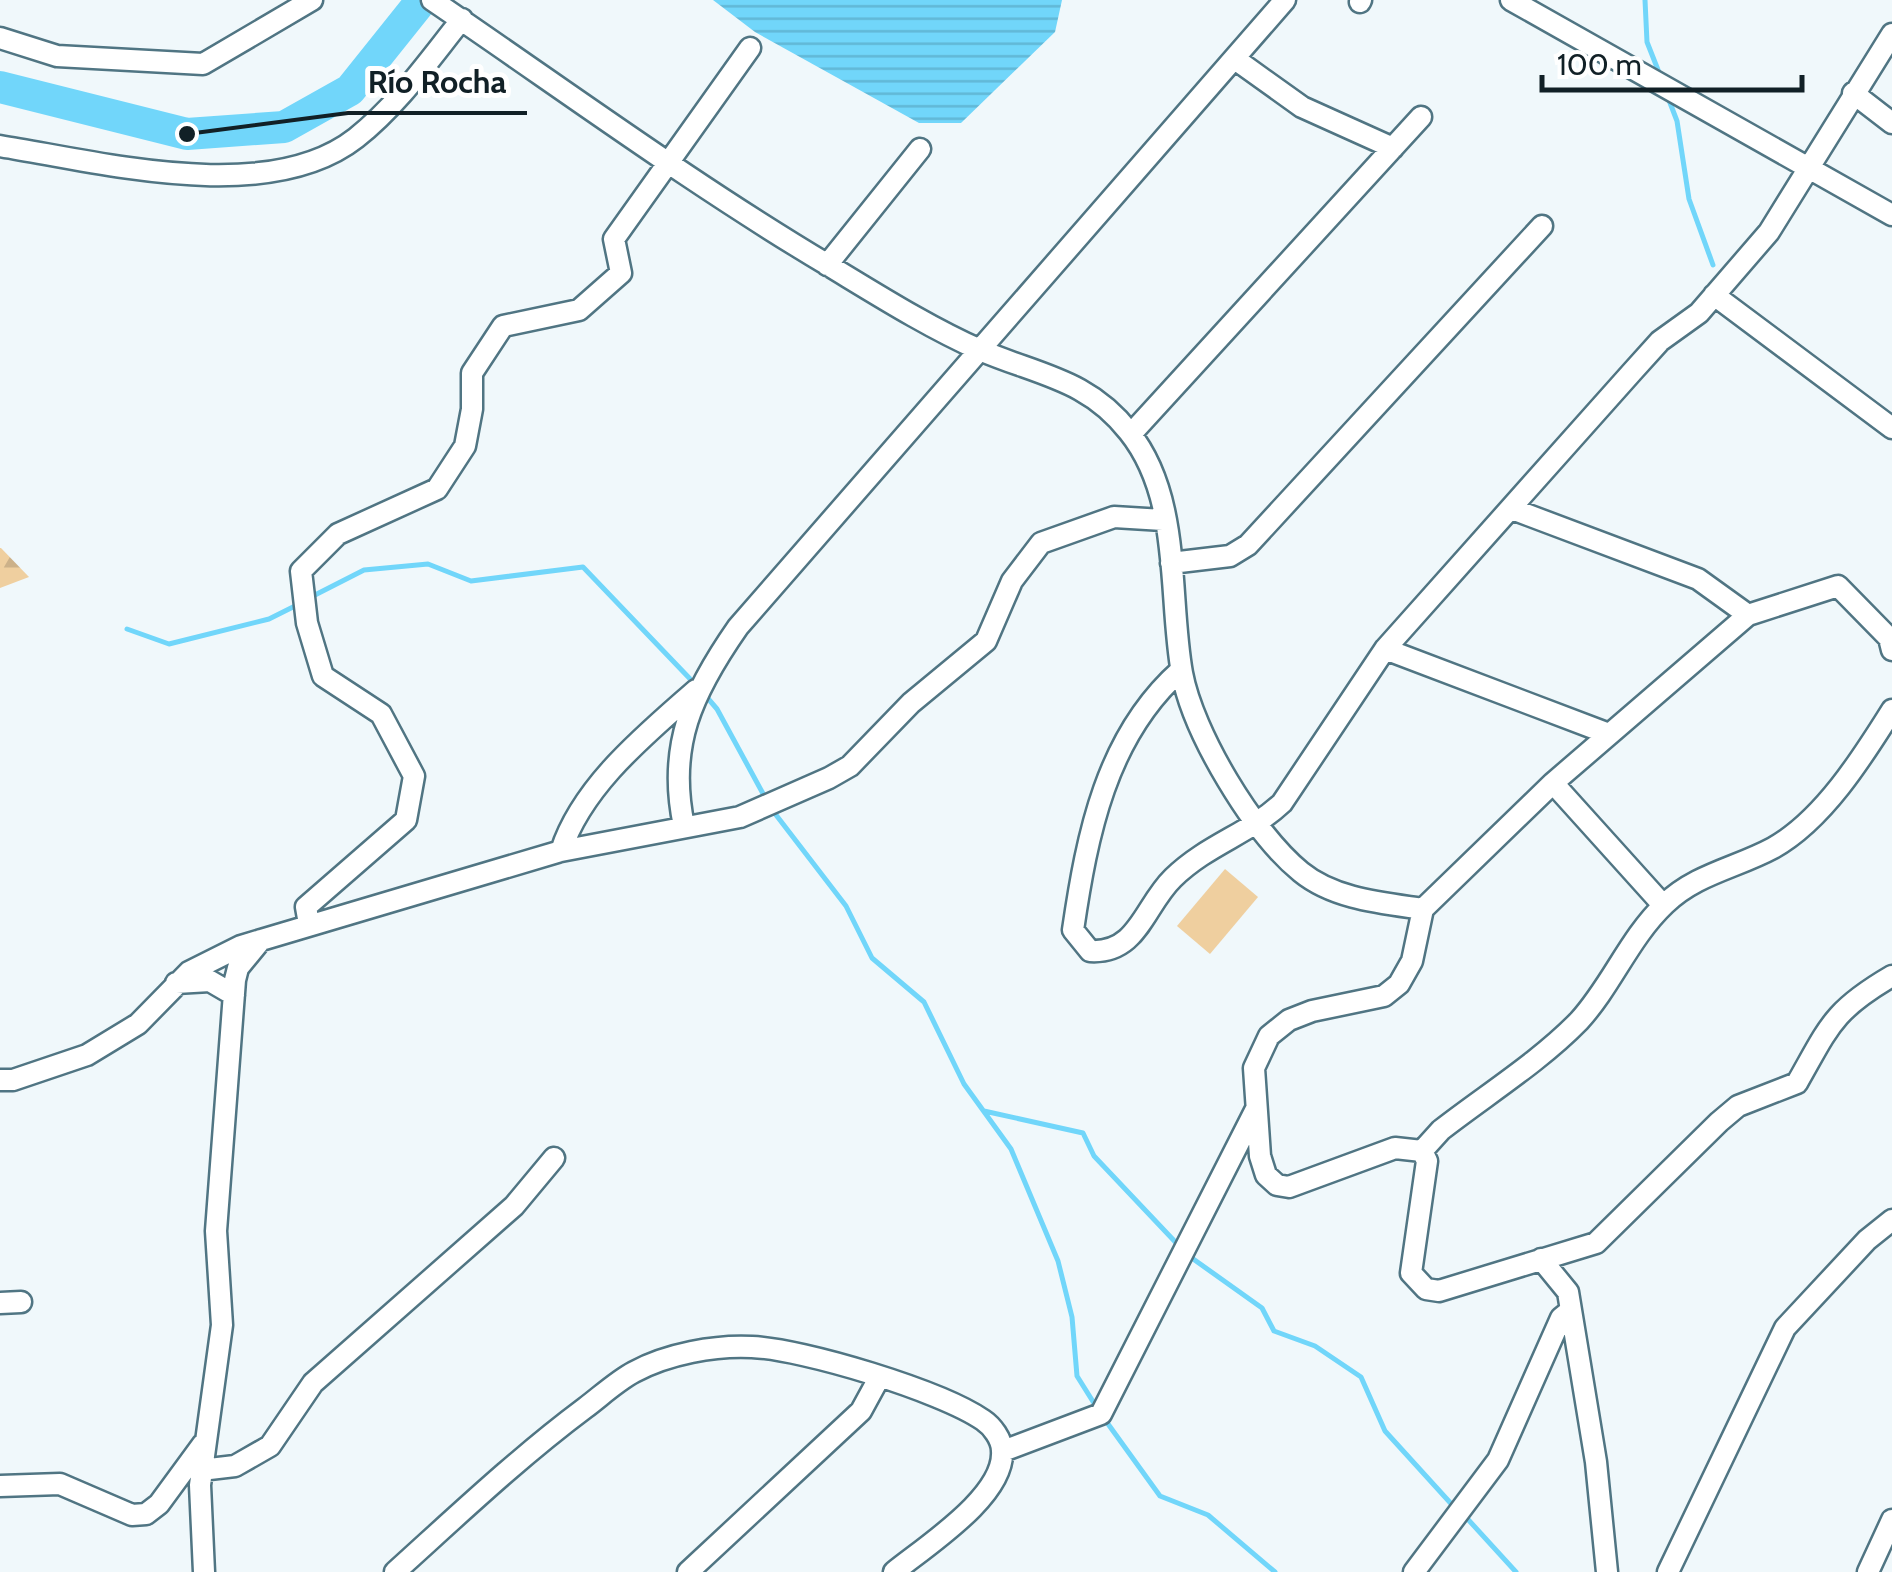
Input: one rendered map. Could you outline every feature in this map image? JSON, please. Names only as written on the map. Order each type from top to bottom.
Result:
[{"type":"street","points":[[0,38],[58,56],[203,64],[312,0]]},
{"type":"street","points":[[684,826],[678,796],[678,750],[702,686],[738,628],[1285,0]]},
{"type":"street","points":[[1511,0],[1892,215]]},
{"type":"street","points":[[0,146],[157,171],[222,176],[315,161],[354,140],[402,95],[447,10],[668,162],[827,265],[978,349],[1093,394],[1131,434],[1155,480],[1171,563],[1181,670],[1190,704],[1257,823],[1302,873],[1363,900],[1422,909]]},
{"type":"street","points":[[1181,670],[1157,692],[1102,787],[1085,846],[1073,930],[1090,951],[1110,952],[1136,933],[1169,882],[1210,846],[1257,823],[1282,803],[1386,649],[1651,352],[1714,295],[1770,232],[1892,34]]},
{"type":"street","points":[[309,924],[306,907],[406,820],[414,776],[381,714],[324,676],[307,623],[301,571],[338,534],[437,489],[465,446],[472,409],[472,373],[503,326],[578,310],[621,273],[614,239],[750,48]]},
{"type":"street","points":[[1236,59],[1302,108],[1392,148]]},
{"type":"street","points":[[1853,93],[1892,123]]},
{"type":"street","points":[[1131,434],[1421,117]]},
{"type":"street","points":[[827,265],[920,149]]},
{"type":"street","points":[[1171,563],[1230,556],[1248,545],[1542,226]]},
{"type":"street","points":[[1714,295],[1892,428]]},
{"type":"street","points":[[1512,509],[1698,579],[1748,615]]},
{"type":"street","points":[[0,1080],[12,1080],[87,1055],[138,1024],[175,984],[209,959],[309,924],[561,851],[740,818],[850,766],[911,703],[986,641],[1012,581],[1041,543],[1114,517],[1163,520]]},
{"type":"street","points":[[1422,1151],[1395,1148],[1289,1187],[1276,1185],[1266,1175],[1260,1156],[1256,1107],[1254,1068],[1268,1036],[1290,1020],[1384,996],[1398,984],[1412,961],[1422,909],[1553,782],[1748,615],[1838,586],[1889,638],[1892,650]]},
{"type":"street","points":[[1386,649],[1609,734]]},
{"type":"street","points":[[561,851],[571,820],[645,735],[702,686]]},
{"type":"street","points":[[1422,1151],[1441,1130],[1580,1020],[1626,949],[1663,905],[1688,885],[1776,846],[1805,823],[1863,756],[1892,710]]},
{"type":"street","points":[[1553,782],[1663,905]]},
{"type":"street","points":[[204,1572],[202,1470],[222,1325],[216,1232],[234,995],[238,968],[262,940]]},
{"type":"street","points":[[1422,1151],[1427,1161],[1411,1273],[1416,1282],[1439,1291],[1596,1243],[1718,1122],[1738,1106],[1796,1083],[1826,1028],[1864,993],[1892,976]]},
{"type":"street","points":[[175,984],[210,980],[234,995]]},
{"type":"street","points":[[1002,1451],[1102,1414],[1256,1107]]},
{"type":"street","points":[[202,1470],[234,1466],[270,1446],[313,1383],[514,1206],[554,1158]]},
{"type":"street","points":[[1668,1572],[1785,1328],[1867,1240],[1892,1220]]},
{"type":"street","points":[[1541,1259],[1568,1292],[1598,1475],[1607,1572]]},
{"type":"street","points":[[1414,1572],[1498,1460],[1561,1318],[1571,1310]]},
{"type":"street","points":[[396,1572],[533,1447],[634,1372],[692,1354],[747,1346],[778,1348],[879,1378],[986,1421],[997,1434],[1002,1451],[997,1475],[980,1501],[894,1572]]},
{"type":"street","points":[[688,1572],[861,1411],[879,1378]]},
{"type":"street","points":[[0,1486],[60,1484],[132,1514],[146,1514],[160,1504],[204,1442]]},
{"type":"street","points":[[1868,1572],[1892,1520]]},
{"type":"green space","points":[[1,548],[29,577],[0,588]]},
{"type":"green space","points":[[1225,869],[1258,897],[1210,954],[1177,926]]},
{"type":"water","points":[[713,0],[1062,0],[1055,32],[961,123],[919,123],[755,32]]},
{"type":"waterway","points":[[0,87],[187,134],[284,127],[350,90],[422,0]]},
{"type":"waterway","points":[[1645,0],[1647,42],[1660,75]]},
{"type":"waterway","points":[[1667,95],[1677,121],[1689,199],[1713,265]]},
{"type":"waterway","points":[[311,597],[364,570],[428,564],[471,581],[583,567],[694,683]]},
{"type":"waterway","points":[[127,629],[169,644],[269,619],[301,603]]},
{"type":"waterway","points":[[705,695],[717,709],[767,801]]},
{"type":"waterway","points":[[773,811],[846,906],[872,958],[924,1002],[964,1084],[1011,1149],[1058,1261],[1072,1317],[1077,1376],[1097,1408]]},
{"type":"waterway","points":[[984,1111],[1083,1133],[1094,1156],[1181,1248]]},
{"type":"waterway","points":[[1189,1256],[1262,1308],[1274,1331],[1315,1346],[1361,1377],[1385,1431],[1455,1508]]},
{"type":"waterway","points":[[1103,1417],[1160,1496],[1208,1515],[1275,1572]]},
{"type":"waterway","points":[[1464,1515],[1516,1572]]},
{"type":"place","name":"Río Rocha","points":[[187,134]]}]
